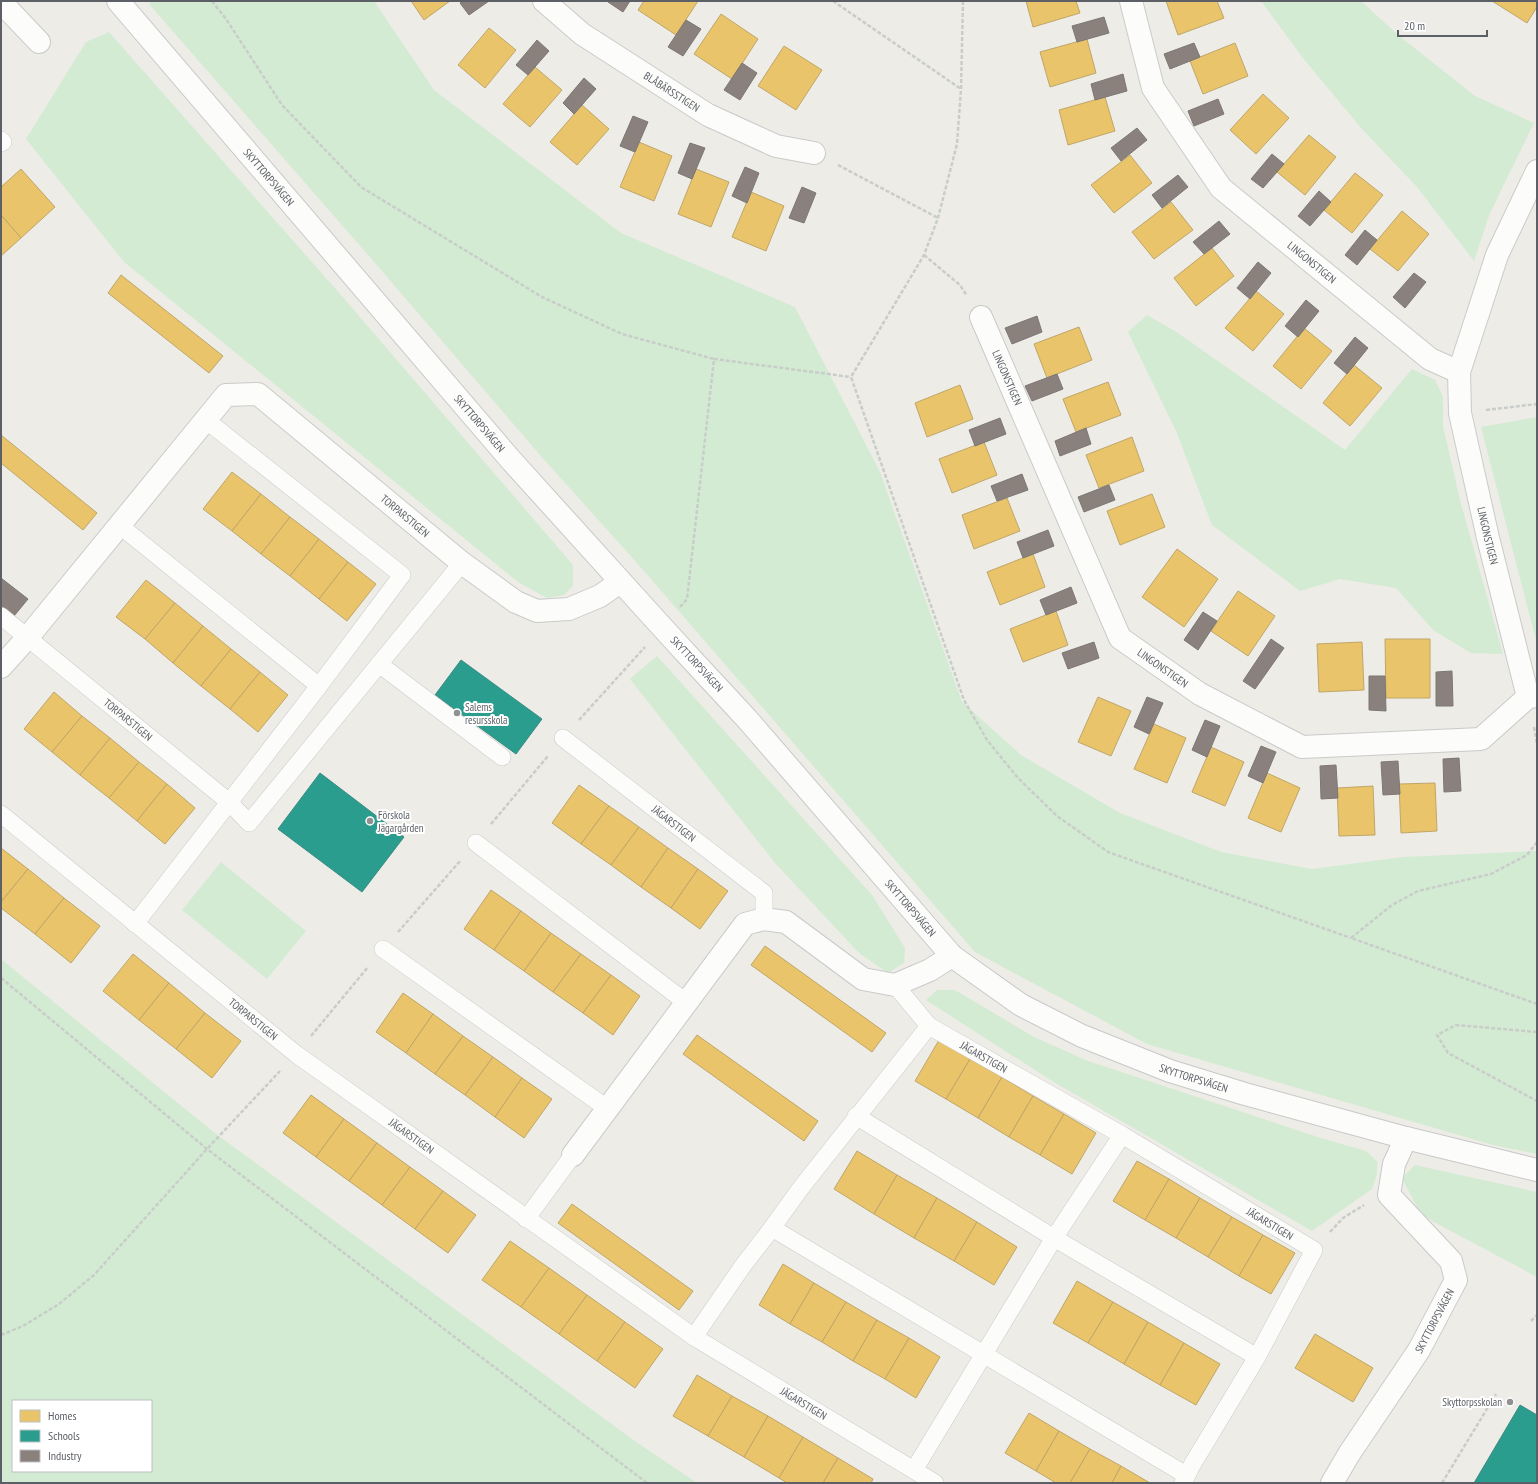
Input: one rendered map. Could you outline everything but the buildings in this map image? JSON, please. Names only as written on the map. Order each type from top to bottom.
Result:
[{"type":"street","name":"SKYTTORPSVÄGEN","points":[[118,1],[510,460],[620,582],[747,719],[952,956],[1021,1005],[1082,1036],[1178,1073],[1245,1094],[1406,1138],[1537,1170]]},
{"type":"street","name":"BLÅBÄRSSTIGEN","points":[[544,1],[582,34],[708,115],[776,146],[814,153]]},
{"type":"street","name":"LINGONSTIGEN","points":[[1131,1],[1153,88],[1221,188],[1430,359],[1459,372]]},
{"type":"street","points":[[1,2],[39,42]]},
{"type":"street","name":"LINGONSTIGEN","points":[[981,316],[1120,638],[1200,694],[1302,747],[1481,739],[1533,697],[1488,538],[1460,413],[1459,372],[1497,255],[1537,170]]},
{"type":"street","name":"TORPARSTIGEN","points":[[1,667],[28,637],[226,395],[258,394],[462,563],[516,602],[538,612],[569,609],[600,596],[620,582]]},
{"type":"street","points":[[573,1155],[745,924],[764,919],[786,922],[863,979],[895,985],[930,970],[952,956]]},
{"type":"street","points":[[1389,1195],[1394,1164],[1406,1138]]},
{"type":"street","name":"SKYTTORPSVÄGEN","points":[[1332,1483],[1349,1454],[1419,1350],[1456,1280],[1451,1260],[1389,1195]]},
{"type":"lane","points":[[1,140],[3,142],[1,143]]},
{"type":"lane","points":[[135,924],[319,686],[402,575],[206,420]]},
{"type":"lane","points":[[119,525],[319,686]]},
{"type":"lane","points":[[462,563],[379,664],[502,757]]},
{"type":"lane","name":"TORPARSTIGEN","points":[[1,616],[229,802],[249,823],[379,664]]},
{"type":"lane","name":"JÄGARSTIGEN","points":[[563,738],[764,893],[764,919]]},
{"type":"lane","name":"TORPARSTIGEN","points":[[1,814],[296,1054]]},
{"type":"lane","points":[[476,843],[687,1003]]},
{"type":"lane","points":[[383,949],[608,1109]]},
{"type":"lane","name":"JÄGARSTIGEN","points":[[895,985],[929,1026],[1122,1135],[1314,1250]]},
{"type":"lane","points":[[694,1337],[742,1267],[800,1189],[856,1116],[929,1026]]},
{"type":"lane","name":"JÄGARSTIGEN","points":[[296,1054],[694,1337],[935,1483]]},
{"type":"lane","points":[[856,1116],[1054,1238],[1257,1357]]},
{"type":"lane","points":[[914,1470],[1054,1238],[1122,1135]]},
{"type":"lane","points":[[526,1219],[573,1155]]},
{"type":"lane","points":[[772,1228],[984,1354],[1185,1479],[1257,1357],[1314,1250]]},
{"type":"path","points":[[212,1],[282,105],[361,187],[542,298],[622,334],[714,359]]},
{"type":"path","points":[[833,1],[961,89]]},
{"type":"path","points":[[963,1],[958,144],[938,218],[924,255],[851,377],[964,700],[987,740],[1018,778],[1057,816],[1108,852],[1537,1004]]},
{"type":"path","points":[[814,153],[938,218]]},
{"type":"path","points":[[924,255],[960,286],[981,316]]},
{"type":"path","points":[[1460,413],[1537,404]]},
{"type":"path","points":[[1351,938],[1392,905],[1418,890],[1491,874],[1527,855],[1537,842]]},
{"type":"path","points":[[1,978],[207,1148],[647,1483]]},
{"type":"path","points":[[1537,1032],[1456,1025],[1437,1034],[1448,1053],[1537,1100]]},
{"type":"path","points":[[1314,1250],[1343,1218],[1368,1202],[1389,1195]]},
{"type":"path","points":[[1531,1321],[1537,1315]]},
{"type":"path","points":[[1442,1483],[1496,1394]]},
{"type":"green space","points":[[153,1],[374,1],[434,90],[621,233],[795,307],[880,472],[962,702],[1021,755],[1120,813],[1221,852],[1312,869],[1403,857],[1537,851],[1537,1154],[1493,1145],[1147,1044],[975,952],[637,563],[540,455],[149,4]]},
{"type":"green space","points":[[1261,1],[1361,1],[1398,35],[1475,96],[1534,123],[1490,213],[1474,261],[1417,187],[1362,129],[1303,58]]},
{"type":"green space","points":[[109,32],[341,295],[573,565],[573,586],[564,595],[547,598],[518,582],[124,262],[26,139],[86,42]]},
{"type":"green space","points":[[1147,315],[1175,331],[1345,450],[1412,369],[1435,380],[1443,397],[1443,426],[1460,500],[1503,654],[1471,653],[1433,630],[1396,588],[1340,579],[1300,591],[1212,525],[1176,431],[1128,332]]},
{"type":"green space","points":[[1537,417],[1537,644],[1481,427]]},
{"type":"green space","points":[[657,656],[872,895],[905,948],[904,963],[888,973],[859,953],[775,863],[630,679]]},
{"type":"green space","points":[[221,862],[306,931],[267,979],[182,910]]},
{"type":"green space","points":[[1,959],[216,1134],[632,1439],[697,1483],[1,1483]]},
{"type":"green space","points":[[937,990],[955,990],[1034,1037],[1088,1061],[1324,1139],[1366,1151],[1377,1161],[1377,1174],[1372,1189],[1312,1231],[1052,1081],[926,1000]]},
{"type":"green space","points":[[1415,1165],[1537,1192],[1537,1277],[1421,1215],[1402,1178]]},
{"type":"place","name":"Salems resursskola","points":[[457,713]]},
{"type":"place","name":"Förskola Jägargården","points":[[370,821]]},
{"type":"place","name":"Skyttorpsskolan","points":[[1510,1402]]}]
